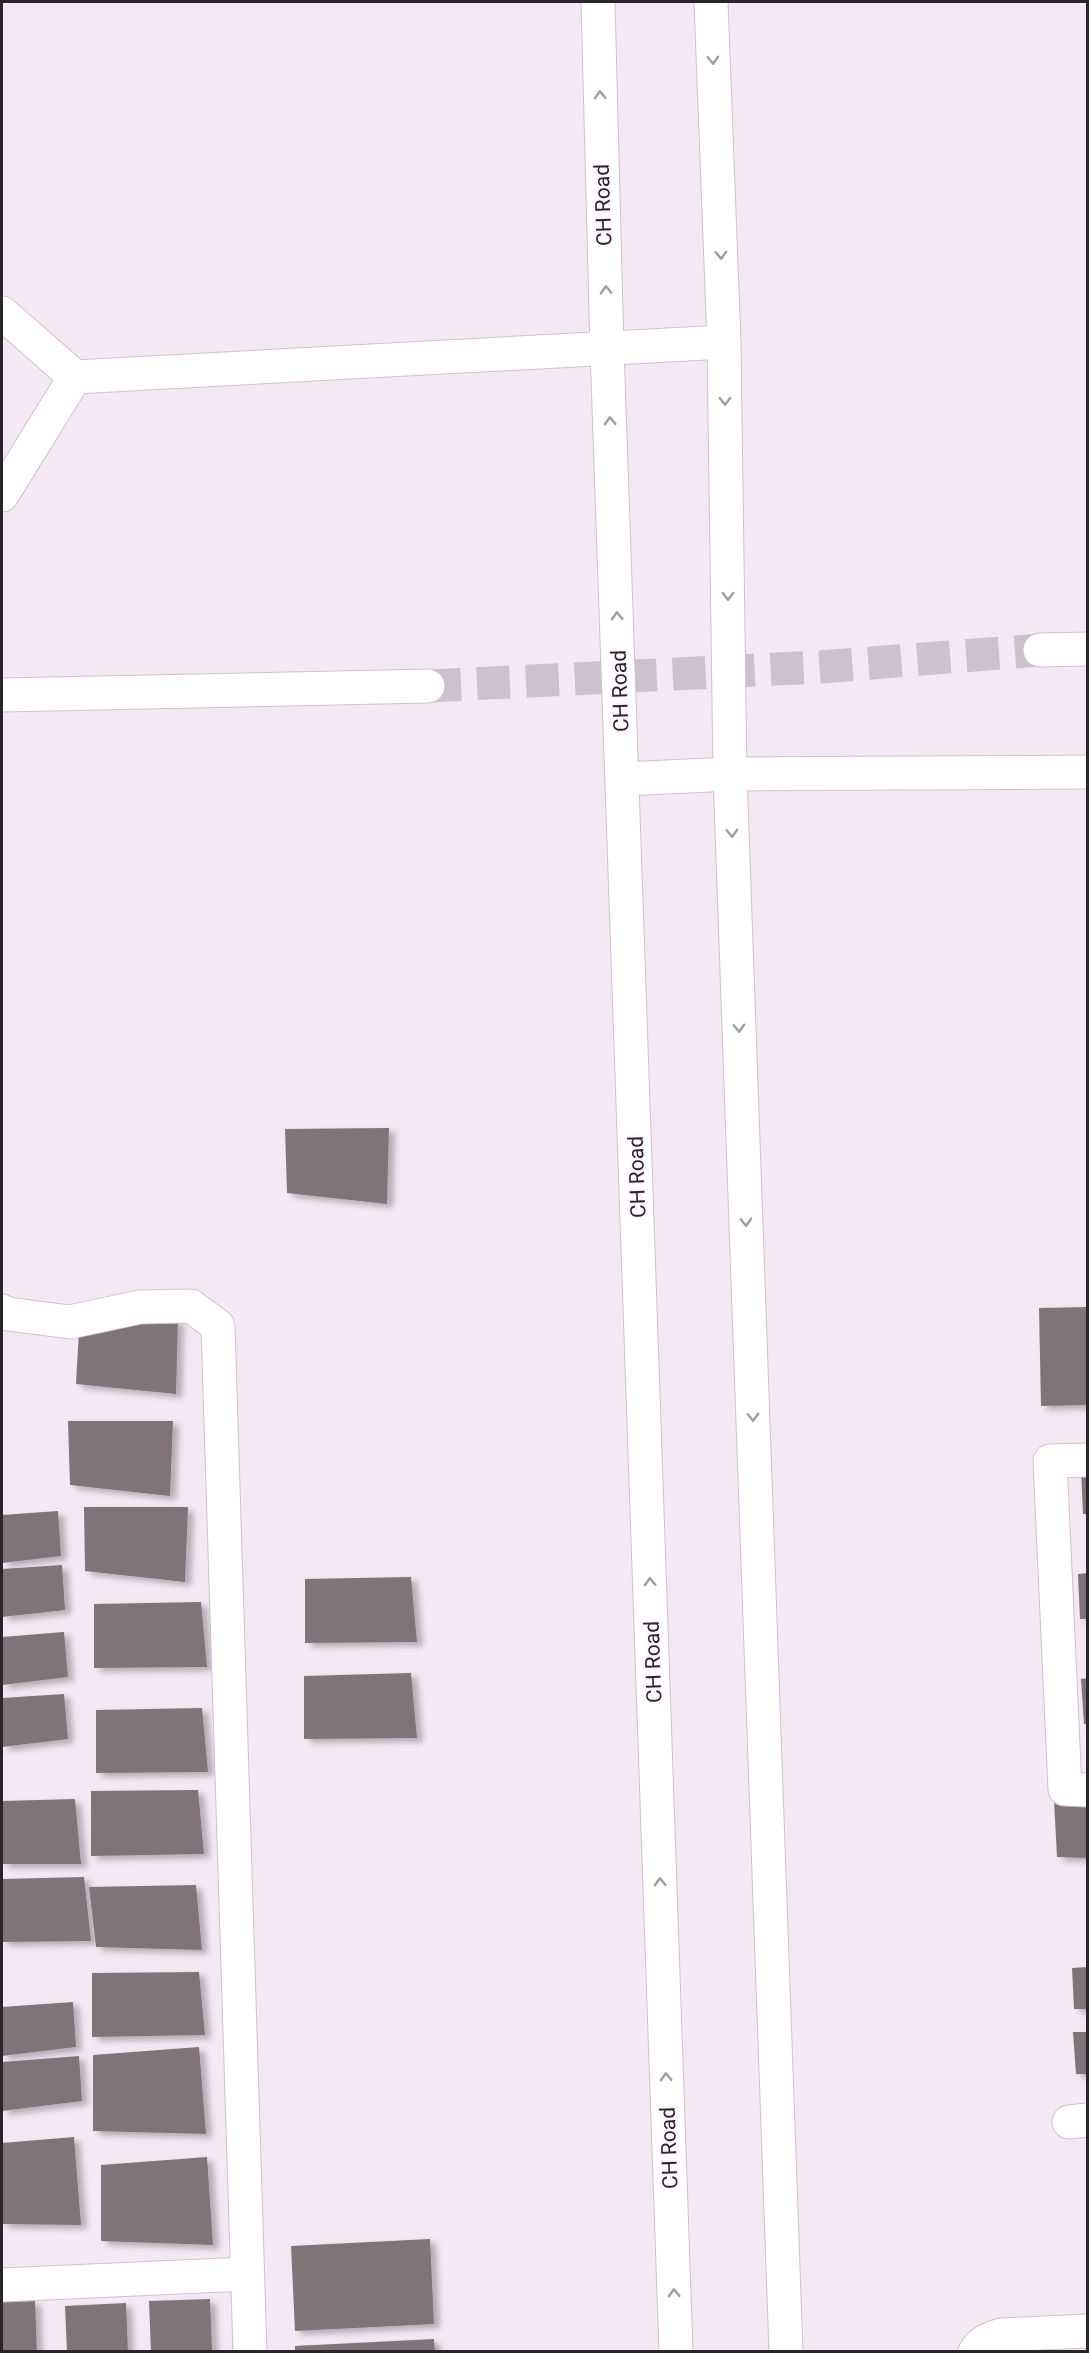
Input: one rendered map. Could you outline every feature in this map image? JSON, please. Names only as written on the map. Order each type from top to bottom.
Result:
[{"type":"street","name":"CH Road","points":[[598,2],[607,349],[624,779],[676,2352]]},
{"type":"street","points":[[711,2],[724,342],[730,774],[786,2352]]},
{"type":"street","points":[[2,313],[75,377],[724,342]]},
{"type":"street","points":[[2,495],[75,377]]},
{"type":"street","points":[[1040,650],[1088,649]]},
{"type":"street","points":[[2,694],[428,686]]},
{"type":"street","points":[[624,779],[730,774],[1088,772]]},
{"type":"street","points":[[2,1311],[8,1314],[70,1322],[140,1307],[191,1306],[218,1326],[250,2352]]},
{"type":"street","points":[[1088,1460],[1050,1461],[1065,1789],[1088,1790]]},
{"type":"street","points":[[2,2285],[247,2274]]},
{"type":"street","points":[[975,2352],[979,2345],[1002,2335],[1088,2331]]},
{"type":"building","points":[[389,1128],[387,1204],[287,1193],[285,1129]]},
{"type":"building","points":[[1088,1307],[1088,1405],[1041,1406],[1039,1308]]},
{"type":"building","points":[[178,1319],[176,1394],[76,1384],[79,1330]]},
{"type":"building","points":[[68,1421],[173,1421],[170,1496],[70,1485]]},
{"type":"building","points":[[1081,1469],[1088,1469],[1088,1514],[1083,1514]]},
{"type":"building","points":[[84,1507],[188,1507],[185,1582],[85,1571]]},
{"type":"building","points":[[58,1511],[61,1556],[2,1563],[2,1515]]},
{"type":"building","points":[[62,1565],[65,1610],[2,1617],[2,1569]]},
{"type":"building","points":[[1088,1573],[1088,1619],[1080,1619],[1078,1574]]},
{"type":"building","points":[[411,1577],[417,1642],[305,1643],[305,1579]]},
{"type":"building","points":[[201,1602],[207,1667],[94,1668],[94,1604]]},
{"type":"building","points":[[64,1632],[68,1677],[2,1685],[2,1637]]},
{"type":"building","points":[[411,1673],[417,1738],[304,1739],[304,1676]]},
{"type":"building","points":[[1088,1678],[1088,1724],[1084,1724],[1081,1679]]},
{"type":"building","points":[[64,1694],[68,1739],[2,1747],[2,1698]]},
{"type":"building","points":[[202,1708],[208,1772],[96,1773],[96,1710]]},
{"type":"building","points":[[198,1790],[204,1854],[91,1856],[91,1791]]},
{"type":"building","points":[[1088,1798],[1088,1858],[1057,1857],[1054,1800]]},
{"type":"building","points":[[75,1799],[81,1864],[2,1864],[2,1801]]},
{"type":"building","points":[[84,1877],[91,1941],[2,1942],[2,1879]]},
{"type":"building","points":[[196,1885],[202,1950],[96,1947],[89,1887]]},
{"type":"building","points":[[1088,1967],[1088,2009],[1074,2009],[1072,1968]]},
{"type":"building","points":[[199,1972],[205,2035],[92,2037],[92,1973]]},
{"type":"building","points":[[73,2002],[76,2047],[2,2056],[2,2007]]},
{"type":"building","points":[[1073,2032],[1088,2032],[1088,2074],[1076,2074]]},
{"type":"building","points":[[199,2047],[206,2134],[93,2131],[93,2055]]},
{"type":"building","points":[[79,2056],[82,2101],[2,2111],[2,2062]]},
{"type":"building","points":[[74,2137],[81,2225],[2,2224],[2,2143]]},
{"type":"building","points":[[207,2157],[213,2245],[101,2241],[101,2165]]},
{"type":"building","points":[[430,2239],[434,2324],[295,2331],[291,2246]]},
{"type":"building","points":[[210,2299],[212,2352],[151,2352],[149,2301]]},
{"type":"building","points":[[35,2301],[37,2352],[2,2352],[2,2302]]},
{"type":"building","points":[[126,2303],[128,2352],[67,2352],[65,2306]]},
{"type":"building","points":[[434,2339],[435,2352],[295,2352],[295,2346]]},
{"type":"tunnel","points":[[428,686],[819,667],[1040,650]]}]
